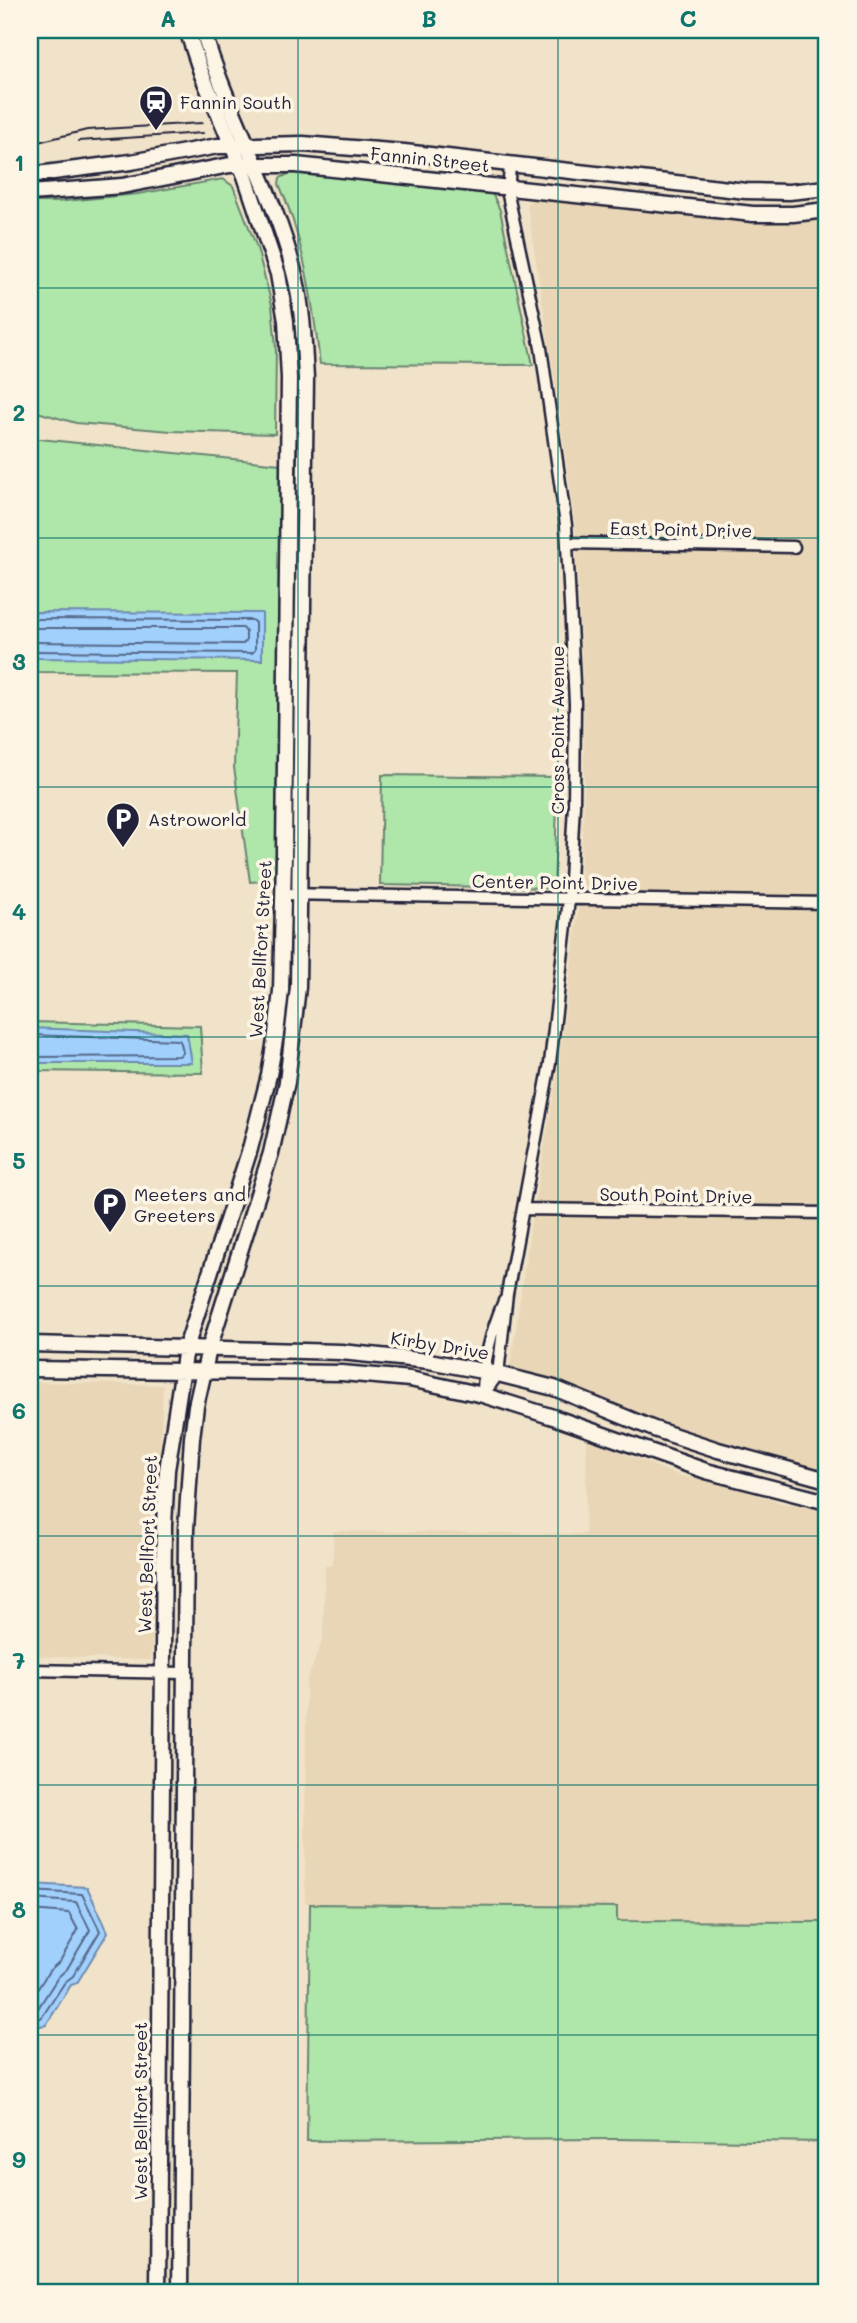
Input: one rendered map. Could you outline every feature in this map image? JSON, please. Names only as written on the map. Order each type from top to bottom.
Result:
[{"type":"main road","name":"West Bellfort Street","points":[[187,30],[202,75],[240,145]]},
{"type":"main road","name":"West Bellfort Street","points":[[180,2293],[186,1529],[192,1438],[209,1349],[271,1153],[293,1039],[298,986],[306,378],[303,328],[295,276],[240,145],[203,30]]},
{"type":"main road","name":"Fannin Street","points":[[30,175],[240,145],[303,144],[365,148],[765,192],[827,188]]},
{"type":"main road","name":"West Bellfort Street","points":[[158,2293],[164,1525],[167,1470],[186,1348],[250,1149],[269,1075],[281,990],[289,378],[286,321],[278,274],[248,165]]},
{"type":"main road","name":"Fannin Street","points":[[30,193],[109,187],[207,168],[248,165],[319,167],[764,215],[827,210]]},
{"type":"main road","points":[[652,203],[654,181]]},
{"type":"main road","points":[[764,215],[765,192]]},
{"type":"main road","points":[[250,1149],[271,1153]]},
{"type":"main road","points":[[221,1312],[226,1339],[233,1346],[246,1350]]},
{"type":"main road","name":"Kirby Drive","points":[[30,1344],[362,1353],[429,1361],[554,1388],[654,1429],[827,1480]]},
{"type":"main road","points":[[30,1368],[182,1373],[342,1373],[410,1379],[484,1395],[706,1471],[827,1502]]},
{"type":"main road","points":[[647,1451],[654,1429]]},
{"type":"main road","points":[[790,1494],[796,1472]]},
{"type":"main road","points":[[164,1525],[186,1529]]},
{"type":"main road","points":[[162,1828],[183,1828]]},
{"type":"main road","points":[[160,1957],[182,1957]]},
{"type":"main road","points":[[160,2089],[182,2090]]},
{"type":"main road","points":[[158,2247],[164,2252],[165,2293]]},
{"type":"street","name":"Cross Point Avenue","points":[[484,1395],[498,1374],[507,1294],[550,1063],[569,899],[574,805],[575,703],[562,488],[541,348],[508,187],[510,165]]},
{"type":"street","name":"East Point Drive","points":[[567,543],[794,547]]},
{"type":"street","name":"Center Point Drive","points":[[283,894],[827,903]]},
{"type":"street","name":"South Point Drive","points":[[523,1209],[827,1213]]},
{"type":"street","name":"Cross Point Avenue","points":[[484,1395],[483,1371],[498,1315],[507,1294]]},
{"type":"street","points":[[30,1670],[184,1673]]},
{"type":"shaded area","points":[[535,197],[756,222],[808,221],[827,217],[827,1474],[675,1432],[510,1369],[531,1223],[557,1075],[578,913],[584,802],[584,705],[575,524],[527,204]]},
{"type":"shaded area","points":[[30,1382],[163,1385],[151,1660],[30,1656]]},
{"type":"shaded area","points":[[587,1439],[678,1475],[739,1489],[781,1503],[827,1510],[827,1922],[617,1921],[617,1907],[305,1903],[306,1683],[323,1639],[325,1566],[333,1565],[333,1531],[585,1534]]},
{"type":"green space","points":[[290,173],[485,190],[493,195],[500,210],[533,365],[320,364],[311,295],[301,249],[279,184],[280,178]]},
{"type":"green space","points":[[223,179],[233,186],[257,248],[272,305],[276,348],[275,434],[171,431],[76,423],[30,410],[30,202],[138,194]]},
{"type":"green space","points":[[30,438],[280,464],[276,880],[250,882],[234,767],[237,673],[30,672]]},
{"type":"green space","points":[[382,775],[558,777],[554,888],[380,885]]},
{"type":"green space","points":[[30,1022],[200,1026],[203,1073],[30,1071]]},
{"type":"green space","points":[[310,1904],[617,1907],[617,1921],[827,1922],[827,2142],[614,2139],[307,2141]]},
{"type":"water","points":[[30,612],[262,613],[262,660],[30,658]]},
{"type":"water","points":[[30,1028],[187,1034],[192,1063],[30,1063]]},
{"type":"water","points":[[30,1884],[87,1887],[108,1932],[77,1983],[71,1985],[46,2025],[39,2026],[30,2041]]},
{"type":"tram line","points":[[30,144],[87,130],[202,123]]},
{"type":"tram line","points":[[78,141],[203,133]]},
{"type":"railway","points":[[822,30],[827,48]]},
{"type":"place","name":"Fannin South","points":[[156,132]]},
{"type":"place","name":"Astroworld","points":[[123,849]]},
{"type":"place","name":"Meeters and Greeters","points":[[110,1234]]}]
